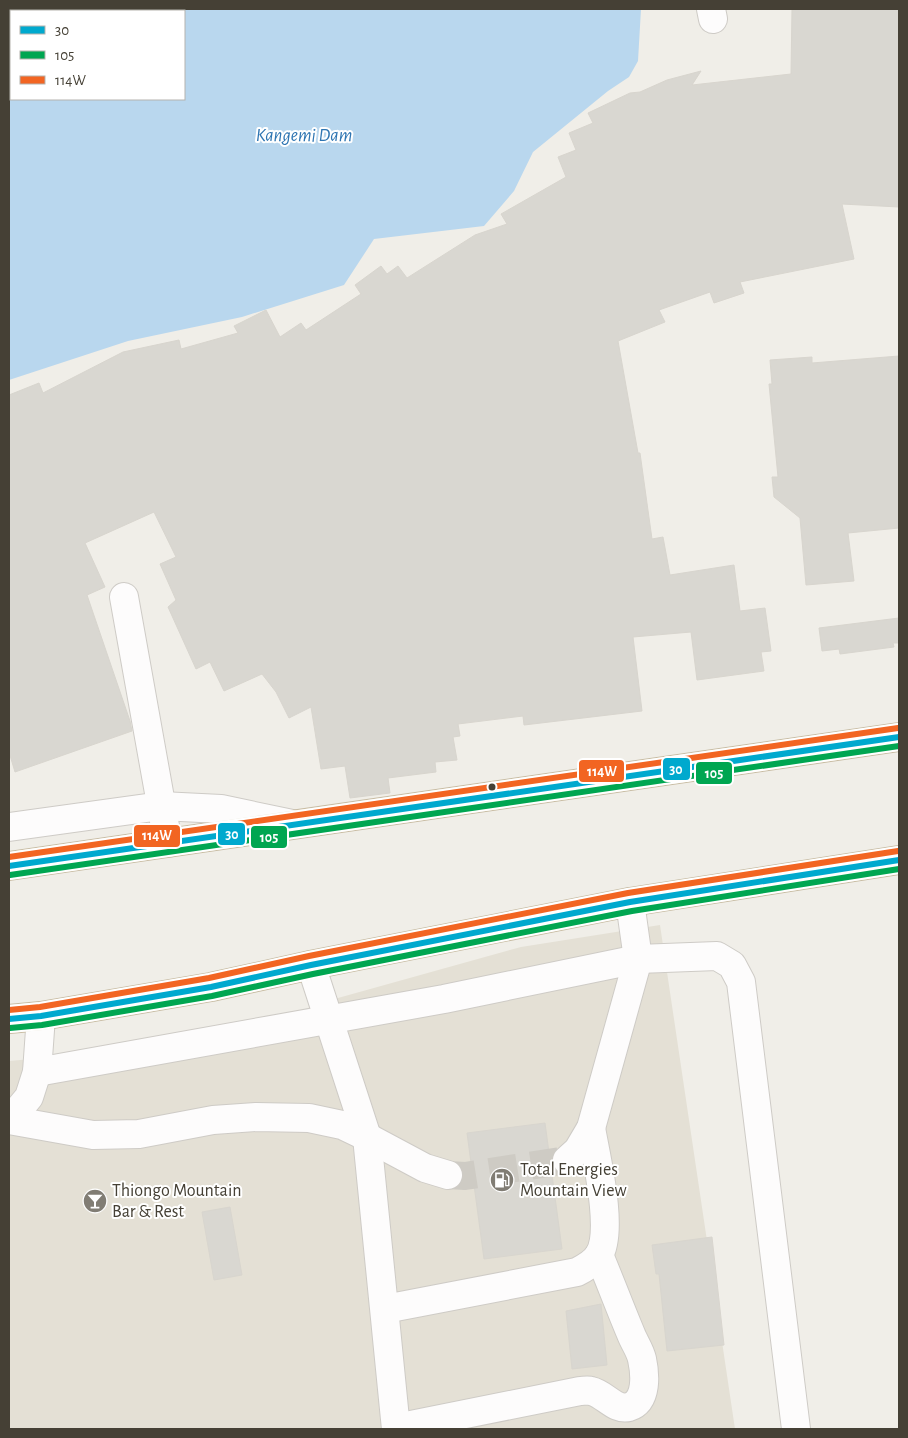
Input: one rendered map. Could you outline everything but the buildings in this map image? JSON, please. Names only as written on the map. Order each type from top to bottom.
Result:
[{"type":"highway","points":[[9,866],[899,737]]},
{"type":"highway","points":[[9,1019],[42,1016],[211,988],[311,965],[630,902],[899,860]]},
{"type":"street","points":[[124,597],[168,843]]},
{"type":"street","points":[[9,827],[161,806],[221,809],[294,824]]},
{"type":"street","points":[[568,1160],[578,1150],[592,1128],[638,959],[630,902]]},
{"type":"street","points":[[37,1072],[444,999],[638,959],[717,956],[732,965],[741,982],[796,1429]]},
{"type":"street","points":[[311,965],[367,1137],[396,1429],[580,1391],[591,1391],[608,1399],[618,1407],[628,1407],[634,1404],[641,1395],[644,1384],[642,1357],[599,1255]]},
{"type":"street","points":[[9,1120],[30,1097],[37,1072],[42,1016]]},
{"type":"street","points":[[9,1120],[93,1135],[139,1134],[214,1120],[256,1116],[309,1118],[342,1125],[425,1168],[448,1175]]},
{"type":"street","points":[[385,1309],[577,1272],[589,1266],[599,1255],[606,1220],[592,1128]]},
{"type":"shaded area","points":[[660,925],[735,1429],[9,1429],[9,1061],[201,1044],[338,998],[521,947]]},
{"type":"water","name":"Kangemi Dam","points":[[9,9],[641,9],[638,61],[629,77],[608,91],[533,152],[514,191],[484,226],[374,239],[344,285],[242,317],[128,341],[9,380]]},
{"type":"tunnel","points":[[448,1175],[465,1176],[567,1160]]},
{"type":"transit line","name":"114W","points":[[9,857],[898,728]]},
{"type":"transit line","name":"30","points":[[9,866],[899,737]]},
{"type":"transit line","name":"105","points":[[10,875],[899,746]]},
{"type":"transit line","name":"114W","points":[[9,1010],[40,1007],[209,978],[309,956],[628,893],[898,851]]},
{"type":"transit line","name":"30","points":[[9,1019],[41,1016],[211,987],[311,965],[630,902],[899,860]]},
{"type":"transit line","name":"105","points":[[10,1028],[42,1025],[212,996],[313,974],[632,911],[899,869]]},
{"type":"place","name":"Total Energies Mountain View","points":[[502,1180]]},
{"type":"place","name":"Thiongo Mountain Bar & Rest","points":[[95,1201]]}]
